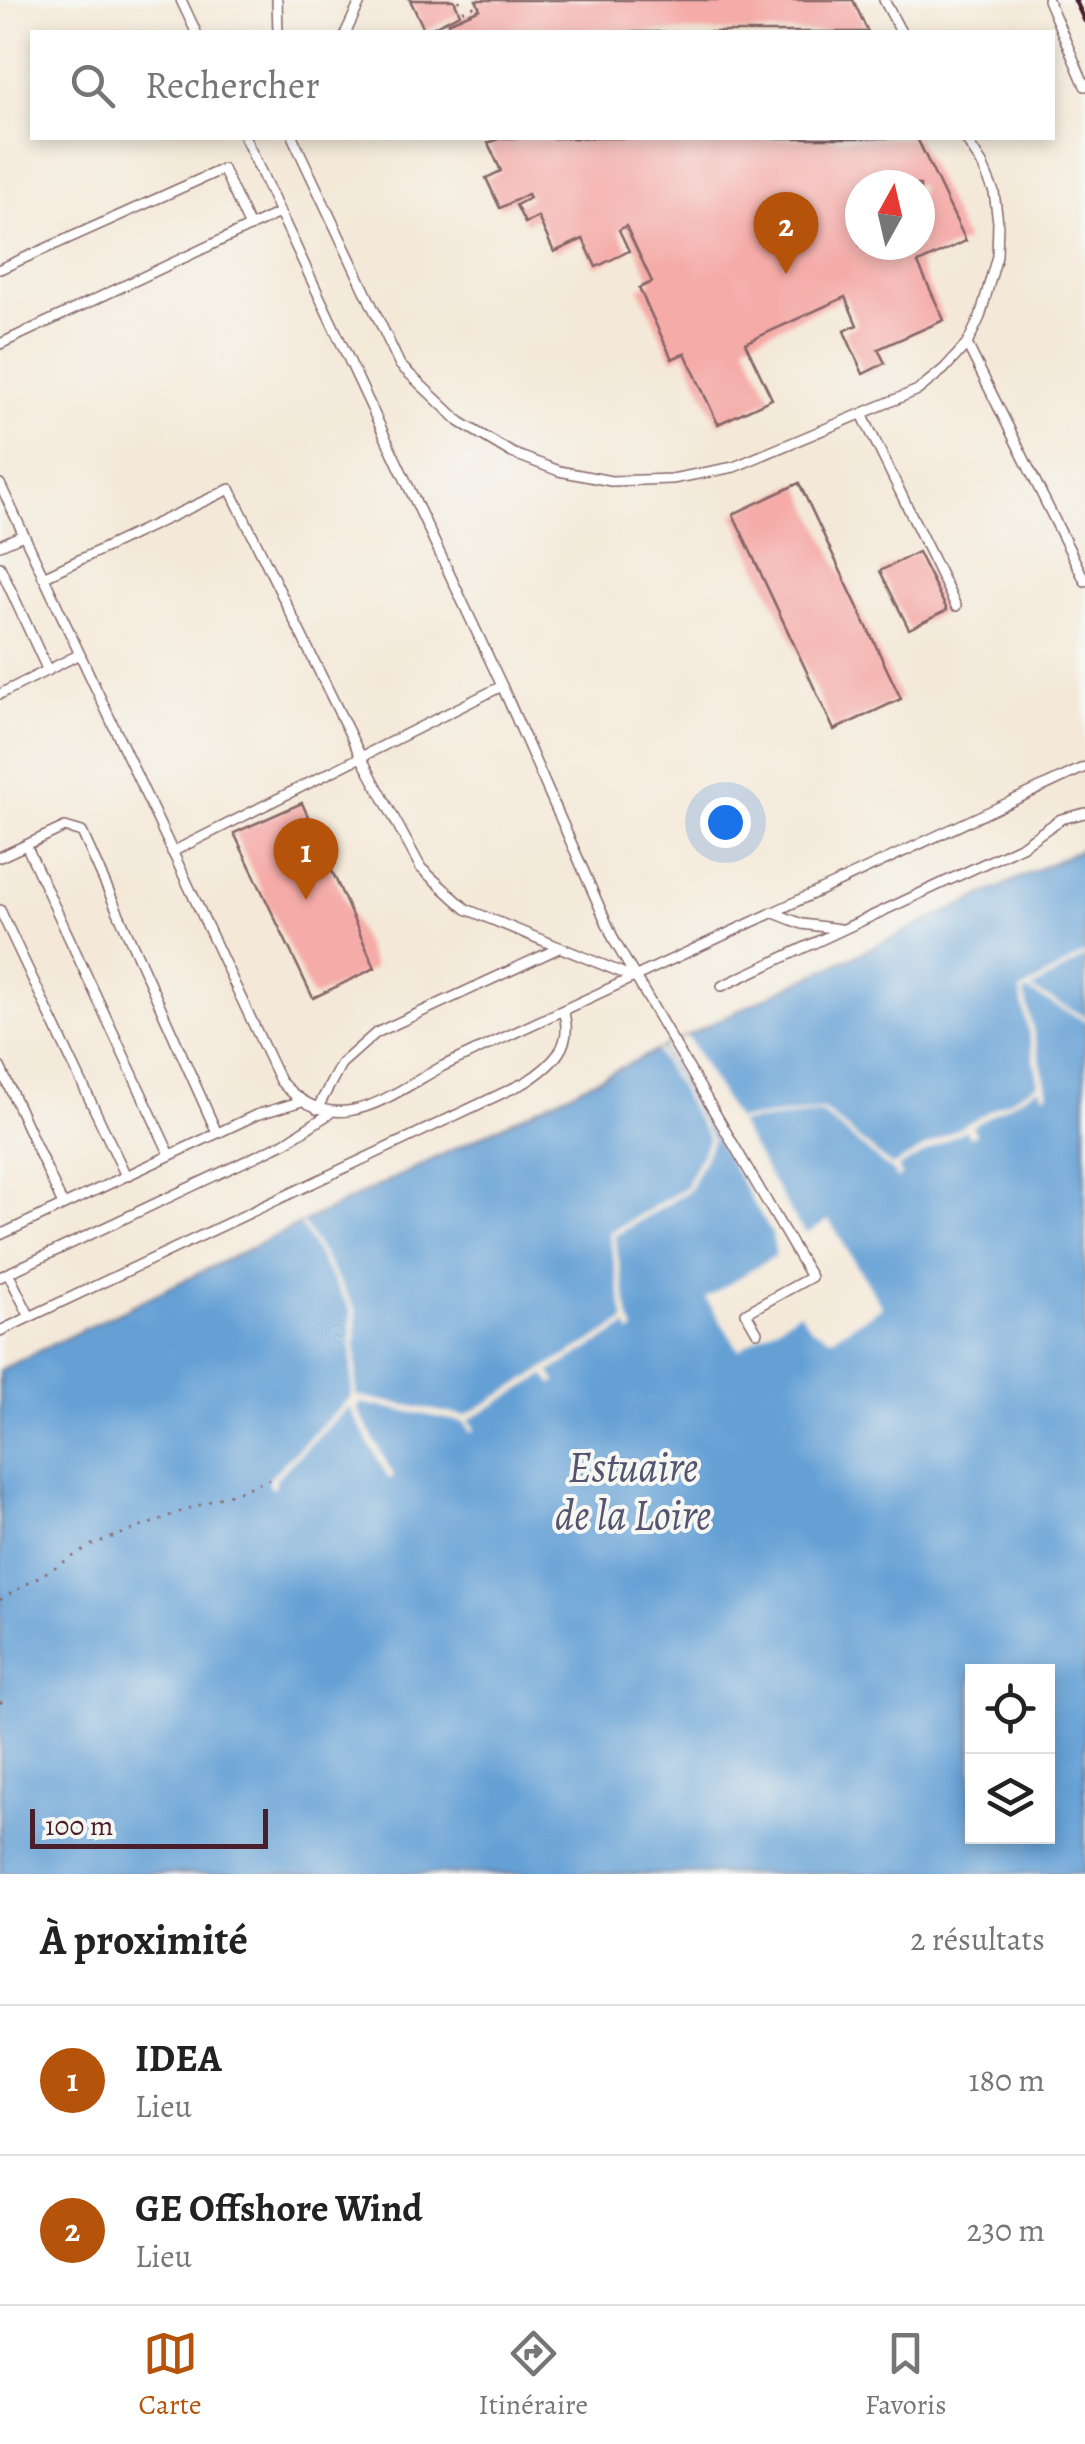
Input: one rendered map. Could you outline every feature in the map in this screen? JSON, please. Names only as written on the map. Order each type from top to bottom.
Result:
[{"type":"lane","points":[[181,0],[195,30]]},
{"type":"lane","points":[[277,0],[278,30]]},
{"type":"lane","points":[[347,30],[362,0]]},
{"type":"lane","points":[[884,0],[900,30]]},
{"type":"lane","points":[[1048,0],[1080,65],[1085,86]]},
{"type":"lane","points":[[246,140],[502,686],[616,942],[811,1277],[746,1313],[757,1332]]},
{"type":"lane","points":[[293,140],[400,365],[460,422],[512,453],[559,471],[610,481],[672,479],[734,468],[918,390],[944,369],[967,344],[997,256],[994,192],[966,140]]},
{"type":"lane","points":[[0,270],[223,169],[250,227]]},
{"type":"lane","points":[[0,344],[279,213]]},
{"type":"lane","points":[[967,344],[1085,581]]},
{"type":"lane","points":[[862,414],[956,606]]},
{"type":"lane","points":[[0,484],[280,1081],[299,1102],[330,1114]]},
{"type":"lane","points":[[43,578],[230,489],[361,757],[421,868],[466,909],[635,978]]},
{"type":"lane","points":[[0,545],[24,535]]},
{"type":"lane","points":[[0,567],[48,671]]},
{"type":"lane","points":[[0,694],[78,655]]},
{"type":"lane","points":[[172,852],[502,686]]},
{"type":"lane","points":[[30,1317],[4,1275],[286,1142],[330,1114],[375,1104],[444,1066],[1085,767]]},
{"type":"lane","points":[[722,986],[1022,846],[1062,819],[1085,812]]},
{"type":"lane","points":[[0,857],[65,827],[82,832],[217,1133]]},
{"type":"lane","points":[[26,845],[170,1155]]},
{"type":"lane","points":[[0,910],[126,1176]]},
{"type":"lane","points":[[774,913],[802,924],[843,930]]},
{"type":"lane","points":[[317,1109],[341,1064],[376,1033],[560,948]]},
{"type":"lane","points":[[0,1332],[526,1082],[553,1064],[564,1044],[568,1024],[563,1011]]},
{"type":"lane","points":[[0,1067],[64,1205]]},
{"type":"lane","points":[[0,1222],[2,1234],[256,1115],[299,1102]]},
{"type":"path","points":[[460,0],[464,10],[478,5]]},
{"type":"path","points":[[169,1516],[269,1480]]},
{"type":"path","points":[[0,1600],[90,1546],[162,1519]]},
{"type":"water","name":"Estuaire de la Loire","points":[[1081,849],[1085,852],[1085,1874],[0,1874],[0,1370],[752,1004]]},
{"type":"pier","points":[[1085,953],[1085,957],[1031,989],[1085,1017],[1085,1021],[1028,991],[1024,993],[1048,1093],[1044,1095],[1039,1087],[972,1126],[976,1134],[970,1137],[965,1130],[898,1168],[902,1176],[896,1179],[893,1172],[821,1113],[738,1123],[797,1223],[807,1233],[829,1220],[882,1307],[832,1338],[811,1328],[799,1312],[739,1350],[706,1298],[776,1255],[772,1234],[662,1048],[687,1036],[736,1120],[823,1110],[892,1166],[1039,1083],[1020,991]]},
{"type":"pier","points":[[660,1049],[713,1140],[689,1191],[614,1236],[635,1331],[630,1333],[627,1326],[550,1372],[556,1382],[552,1385],[545,1375],[469,1420],[475,1430],[471,1433],[464,1422],[361,1403],[357,1409],[394,1476],[389,1479],[349,1406],[276,1478],[275,1488],[270,1487],[268,1479],[352,1396],[351,1310],[300,1225],[303,1223],[356,1310],[356,1396],[465,1416],[625,1321],[609,1233],[685,1188],[709,1139],[656,1050]]},
{"type":"building","points":[[410,0],[454,0],[460,14],[425,30]]},
{"type":"building","points":[[476,0],[853,0],[867,30],[451,30],[448,23],[480,9]]},
{"type":"building","points":[[496,140],[918,140],[932,170],[845,170],[845,260],[925,260],[918,263],[944,320],[878,349],[885,363],[863,374],[844,331],[857,325],[845,297],[745,343],[772,399],[718,424],[685,353],[672,359],[639,288],[652,282],[626,226],[619,230],[629,251],[596,267],[583,239],[554,252],[538,217],[525,223],[516,205],[530,198],[528,194],[500,208],[486,178],[501,171],[488,143]]},
{"type":"building","points":[[935,176],[966,241],[935,255]]},
{"type":"building","points":[[799,483],[901,699],[834,730],[733,514]]},
{"type":"building","points":[[918,552],[947,610],[909,629],[880,571]]},
{"type":"building","points":[[302,803],[375,968],[313,998],[234,833]]},
{"type":"railway","points":[[1075,0],[1085,21]]},
{"type":"place","name":"GE Offshore Wind","points":[[786,274]]},
{"type":"place","name":"IDEA","points":[[306,900]]}]
